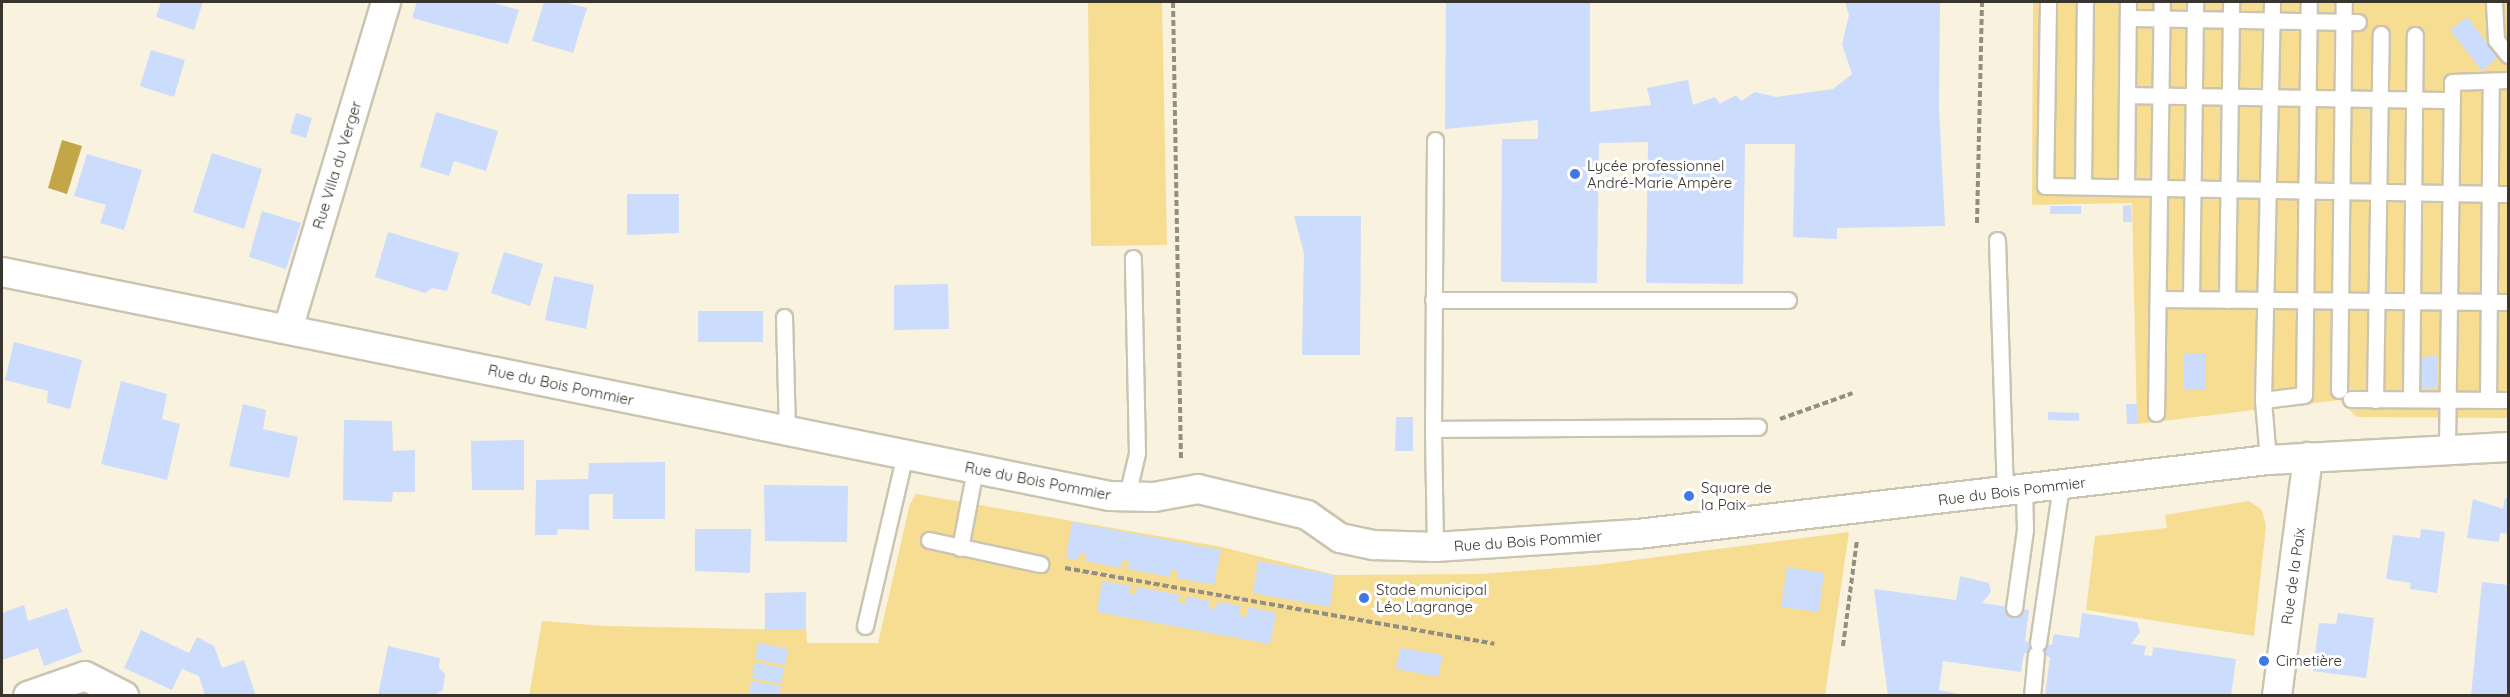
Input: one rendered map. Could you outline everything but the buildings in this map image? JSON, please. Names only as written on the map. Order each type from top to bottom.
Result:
[{"type":"street","name":"Rue Villa du Verger","points":[[288,329],[387,2]]},
{"type":"street","name":"Rue du Bois Pommier","points":[[2,272],[975,469],[1127,496],[1154,497],[1180,490],[1198,489],[1308,515],[1340,538],[1374,545],[1435,547],[1638,534],[2268,460],[2447,447],[2508,447]]},
{"type":"street","name":"Rue de la Paix","points":[[2277,696],[2308,457]]},
{"type":"street","points":[[28,696],[85,676],[124,696]]},
{"type":"lane","points":[[2048,2],[2045,186],[2508,194]]},
{"type":"lane","points":[[2083,186],[2085,2]]},
{"type":"lane","points":[[2126,187],[2128,2]]},
{"type":"lane","points":[[2157,413],[2162,2]]},
{"type":"lane","points":[[2191,299],[2195,2]]},
{"type":"lane","points":[[2227,300],[2230,2]]},
{"type":"lane","points":[[2268,460],[2263,400],[2270,190],[2272,2]]},
{"type":"lane","points":[[2263,400],[2304,395],[2310,2]]},
{"type":"lane","points":[[2344,2],[2351,22],[2343,98],[2341,191],[2340,301],[2345,395],[2375,400],[2508,399]]},
{"type":"lane","points":[[2494,2],[2496,40],[2508,55]]},
{"type":"lane","points":[[2128,18],[2351,22]]},
{"type":"lane","points":[[2375,400],[2381,34]]},
{"type":"lane","points":[[2411,399],[2415,35]]},
{"type":"lane","points":[[2447,447],[2452,82],[2491,83],[2508,80]]},
{"type":"lane","points":[[2488,399],[2491,83]]},
{"type":"lane","points":[[2127,95],[2452,100]]},
{"type":"lane","points":[[1435,140],[1433,300],[1435,547]]},
{"type":"lane","points":[[1997,240],[2014,490],[2025,531],[2014,608]]},
{"type":"lane","points":[[1127,496],[1137,453],[1133,258]]},
{"type":"lane","points":[[2158,299],[2508,302]]},
{"type":"lane","points":[[1433,300],[1788,300]]},
{"type":"lane","points":[[784,317],[787,431]]},
{"type":"lane","points":[[1433,429],[1758,427]]},
{"type":"lane","points":[[865,626],[905,454]]},
{"type":"lane","points":[[960,548],[975,469]]},
{"type":"lane","points":[[2032,696],[2061,485]]},
{"type":"lane","points":[[929,540],[1040,564]]},
{"type":"path","points":[[1173,2],[1180,490]]},
{"type":"path","points":[[1977,231],[1982,2]]},
{"type":"path","points":[[1758,427],[1853,393]]},
{"type":"path","points":[[1842,646],[1860,509]]},
{"type":"path","points":[[1040,564],[1494,644]]},
{"type":"shaded area","points":[[1088,2],[1162,2],[1167,245],[1091,246]]},
{"type":"shaded area","points":[[2033,2],[2508,2],[2508,418],[2357,417],[2339,400],[2137,424],[2132,203],[2032,205]]},
{"type":"shaded area","points":[[62,140],[82,146],[67,194],[48,188]]},
{"type":"shaded area","name":"Stade municipal Léo Lagrange","points":[[916,494],[1222,547],[1335,575],[1481,574],[1596,565],[1849,532],[1825,695],[529,696],[542,621],[605,626],[806,630],[807,643],[878,643],[910,504]]},
{"type":"shaded area","points":[[2249,501],[2262,510],[2266,526],[2254,636],[2086,610],[2095,536],[2167,528],[2165,515]]},
{"type":"place","name":"Lycée professionnel André-Marie Ampère","points":[[1575,174]]},
{"type":"place","name":"Square de la Paix","points":[[1689,496]]},
{"type":"place","name":"Stade municipal Léo Lagrange","points":[[1364,598]]},
{"type":"place","name":"Cimetière","points":[[2264,661]]}]
